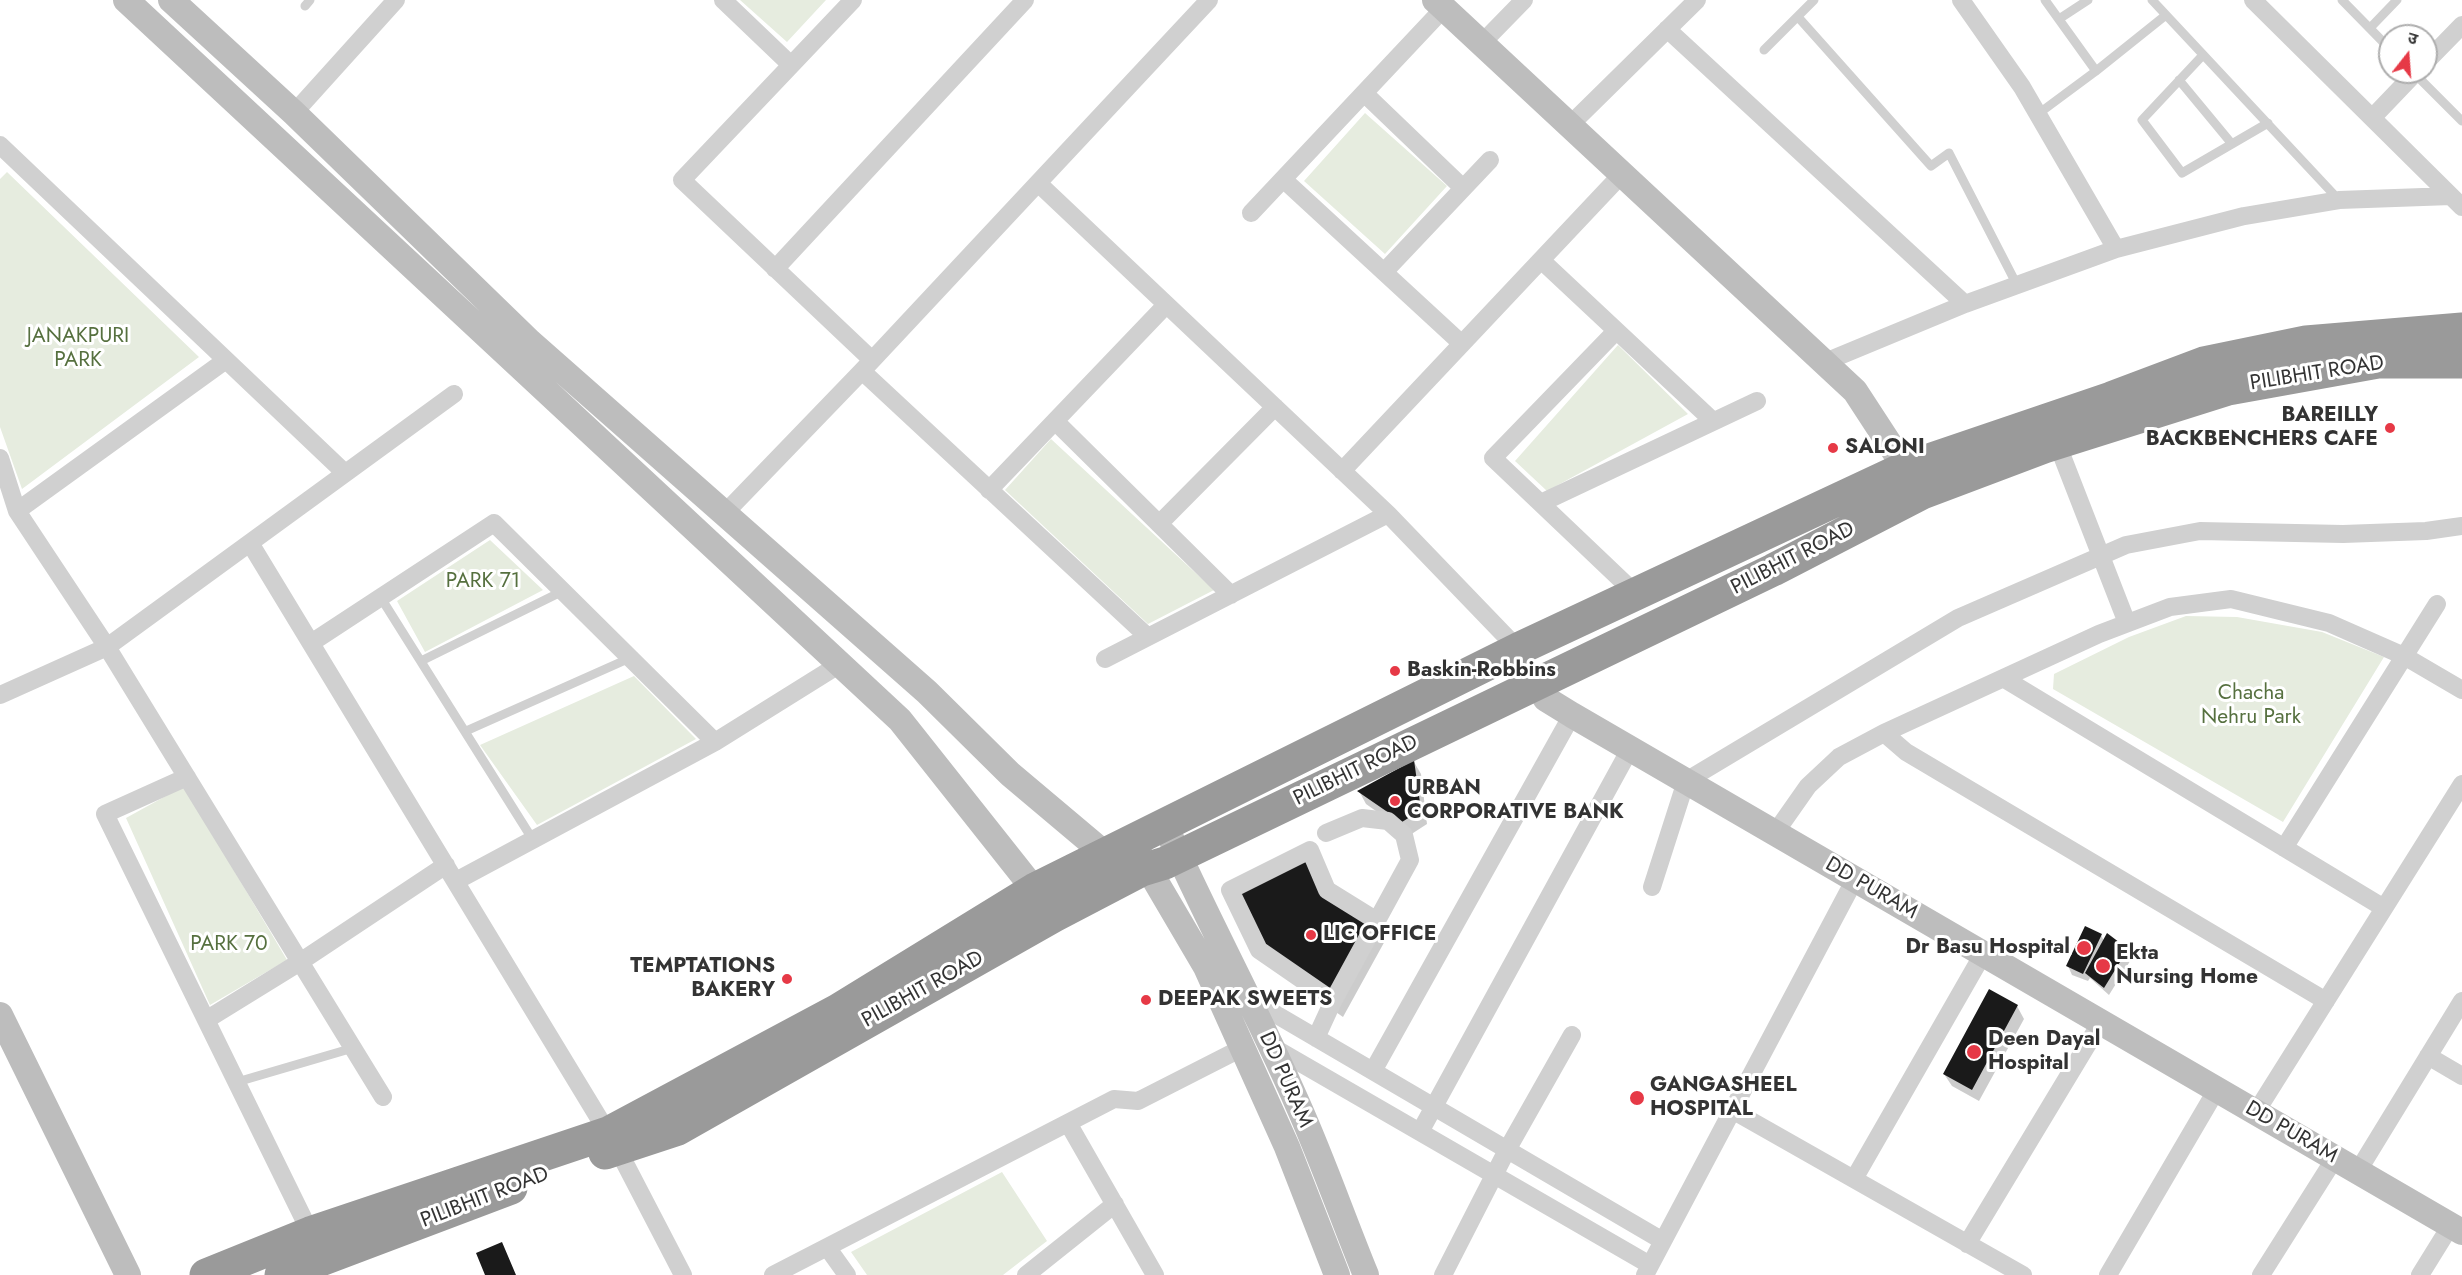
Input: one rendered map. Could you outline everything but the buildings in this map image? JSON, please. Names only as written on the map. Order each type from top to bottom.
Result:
[{"type":"highway","points":[[613,1141],[838,1010],[1035,889],[1118,860],[1165,825],[1518,649],[1636,594],[2111,398],[2204,363],[2306,342],[2462,329]]},
{"type":"highway","name":"PILIBHIT ROAD","points":[[281,1275],[316,1246],[613,1141],[678,1129],[1054,916],[1118,860],[1142,870],[1149,870],[1179,856],[1773,570],[1914,481],[2057,443],[2228,389],[2378,362],[2462,362]]},
{"type":"highway","points":[[206,1275],[316,1246]]},
{"type":"street","points":[[126,0],[900,720],[1054,916]]},
{"type":"street","points":[[171,0],[294,113],[530,342],[927,692],[1010,774],[1118,860]]},
{"type":"street","points":[[294,113],[396,0]]},
{"type":"street","points":[[723,0],[791,65]]},
{"type":"street","points":[[853,0],[682,180],[776,269],[989,490],[1148,637]]},
{"type":"street","points":[[776,269],[1024,0]]},
{"type":"street","points":[[1482,43],[1524,0]]},
{"type":"street","points":[[2253,0],[2457,199]]},
{"type":"street","points":[[724,514],[867,366],[1207,1]]},
{"type":"street","points":[[1964,1],[2022,87],[2116,249]]},
{"type":"street","points":[[1569,125],[1667,29],[1689,3]]},
{"type":"street","points":[[1251,213],[1364,93],[1440,4],[1855,391],[1914,481]]},
{"type":"street","points":[[2438,49],[2462,25]]},
{"type":"street","points":[[1667,29],[1965,304]]},
{"type":"street","points":[[2372,118],[2404,84]]},
{"type":"street","points":[[1364,93],[1464,188]]},
{"type":"street","points":[[2,152],[345,473]]},
{"type":"street","points":[[1384,272],[1490,160]]},
{"type":"street","points":[[1342,471],[1622,174]]},
{"type":"street","points":[[1283,179],[1462,344]]},
{"type":"street","points":[[1038,183],[1388,514],[1518,649],[1536,683]]},
{"type":"street","points":[[1824,362],[1965,304],[2116,249],[2244,216],[2339,200],[2457,199]]},
{"type":"street","points":[[1541,260],[1713,422]]},
{"type":"street","points":[[989,490],[1166,305]]},
{"type":"street","points":[[1616,331],[1493,458],[1636,594]]},
{"type":"street","points":[[17,511],[226,360]]},
{"type":"street","points":[[0,695],[107,647],[454,394]]},
{"type":"street","points":[[1541,503],[1757,401]]},
{"type":"street","points":[[1159,524],[1275,407]]},
{"type":"street","points":[[1055,421],[1231,594]]},
{"type":"street","points":[[2057,443],[2127,623]]},
{"type":"street","points":[[0,458],[17,511],[107,647],[382,1097]]},
{"type":"street","points":[[1105,659],[1388,514]]},
{"type":"street","points":[[311,643],[494,523],[715,742]]},
{"type":"street","points":[[1652,887],[1686,781],[1958,618],[2126,544],[2200,531],[2343,534],[2426,531],[2462,526]]},
{"type":"street","points":[[250,543],[613,1141],[683,1275]]},
{"type":"street","points":[[1775,833],[1808,786],[1839,757],[1884,733],[2003,678],[2127,623],[2170,607],[2231,599],[2329,623],[2404,656],[2462,690]]},
{"type":"street","points":[[2284,848],[2437,604]]},
{"type":"street","points":[[456,881],[715,742],[840,664]]},
{"type":"street","points":[[2003,678],[2384,909]]},
{"type":"street","name":"DD PURAM","points":[[1536,683],[1546,699],[1572,715],[2456,1228]]},
{"type":"street","points":[[1373,1071],[1572,715]]},
{"type":"street","points":[[1884,733],[1906,752],[2326,1001]]},
{"type":"street","points":[[1420,1132],[1630,749]]},
{"type":"street","points":[[187,777],[105,814],[316,1246]]},
{"type":"street","points":[[2256,1112],[2462,784]]},
{"type":"street","points":[[1316,1038],[1333,1001],[1410,860],[1404,835],[1388,821],[1362,818],[1326,833]]},
{"type":"street","name":"DD PURAM","points":[[1165,825],[1299,1106],[1366,1275]]},
{"type":"street","points":[[1333,1001],[1259,950],[1230,890],[1310,850],[1327,890],[1377,921]]},
{"type":"street","points":[[206,1020],[300,962],[446,865]]},
{"type":"street","name":"DD PURAM","points":[[1149,870],[1206,967],[1287,1147],[1337,1275]]},
{"type":"street","points":[[1271,1046],[1495,1175],[1647,1270],[1855,879]]},
{"type":"street","points":[[1854,1179],[1983,954]]},
{"type":"street","points":[[1248,998],[1663,1241]]},
{"type":"street","points":[[2358,1171],[2462,1001]]},
{"type":"street","points":[[0,1016],[128,1275]]},
{"type":"street","points":[[1967,1244],[2101,1022]]},
{"type":"street","points":[[1443,1275],[1507,1150],[1572,1035]]},
{"type":"street","points":[[773,1275],[1114,1099],[1138,1101],[1242,1048]]},
{"type":"street","points":[[2428,1056],[2462,1076]]},
{"type":"street","points":[[2108,1275],[2217,1089]]},
{"type":"street","points":[[1732,1110],[2023,1275]]},
{"type":"street","points":[[1068,1123],[1155,1275]]},
{"type":"street","points":[[2261,1275],[2335,1158]]},
{"type":"street","points":[[1026,1275],[1115,1204]]},
{"type":"street","points":[[2420,1275],[2456,1228]]},
{"type":"street","points":[[827,1247],[847,1275]]},
{"type":"lane","points":[[1764,50],[1814,0]]},
{"type":"lane","points":[[2045,0],[2096,71]]},
{"type":"lane","points":[[2059,19],[2088,0]]},
{"type":"lane","points":[[2152,0],[2339,200]]},
{"type":"lane","points":[[2342,0],[2378,36]]},
{"type":"lane","points":[[2370,28],[2397,0]]},
{"type":"lane","points":[[2038,114],[2166,15]]},
{"type":"lane","points":[[1797,17],[1931,166],[1949,153],[2017,285]]},
{"type":"lane","points":[[2203,55],[2142,120],[2182,173],[2268,123]]},
{"type":"lane","points":[[2179,80],[2232,144]]},
{"type":"lane","points":[[2429,84],[2462,121]]},
{"type":"lane","points":[[421,661],[563,591]]},
{"type":"lane","points":[[381,598],[533,840]]},
{"type":"lane","points":[[466,732],[630,658]]},
{"type":"lane","points":[[237,1082],[353,1048]]},
{"type":"green space","points":[[740,0],[826,0],[787,42]]},
{"type":"green space","points":[[1365,113],[1447,186],[1385,254],[1304,181]]},
{"type":"green space","name":"JANAKPURI PARK","points":[[7,172],[199,357],[22,489],[0,427],[0,179]]},
{"type":"green space","points":[[1618,345],[1688,414],[1547,491],[1515,461]]},
{"type":"green space","points":[[1051,439],[1214,590],[1148,624],[1005,490]]},
{"type":"green space","name":"PARK 71","points":[[490,540],[543,590],[425,652],[397,601]]},
{"type":"green space","name":"Chacha Nehru Park","points":[[2186,616],[2237,617],[2322,632],[2384,657],[2283,822],[2053,689],[2054,674],[2129,637]]},
{"type":"green space","points":[[634,676],[696,739],[537,825],[480,745]]},
{"type":"green space","name":"PARK 70","points":[[184,786],[287,960],[210,1005],[126,818]]},
{"type":"green space","points":[[1002,1172],[1047,1241],[1003,1275],[867,1275],[851,1252]]},
{"type":"place","name":"BAREILLY BACKBENCHERS CAFE","points":[[2390,428]]},
{"type":"place","name":"SALONI","points":[[1833,448]]},
{"type":"place","name":"Baskin-Robbins","points":[[1395,671]]},
{"type":"place","name":"URBAN CORPORATIVE BANK","points":[[1395,801]]},
{"type":"place","name":"LIC OFFICE","points":[[1311,935]]},
{"type":"place","name":"Dr Basu Hospital","points":[[2084,948]]},
{"type":"place","name":"Ekta Nursing Home","points":[[2103,966]]},
{"type":"place","name":"TEMPTATIONS BAKERY","points":[[787,979]]},
{"type":"place","name":"DEEPAK SWEETS","points":[[1146,1000]]},
{"type":"place","name":"Deen Dayal Hospital","points":[[1974,1052]]},
{"type":"place","name":"GANGASHEEL HOSPITAL","points":[[1637,1098]]}]
